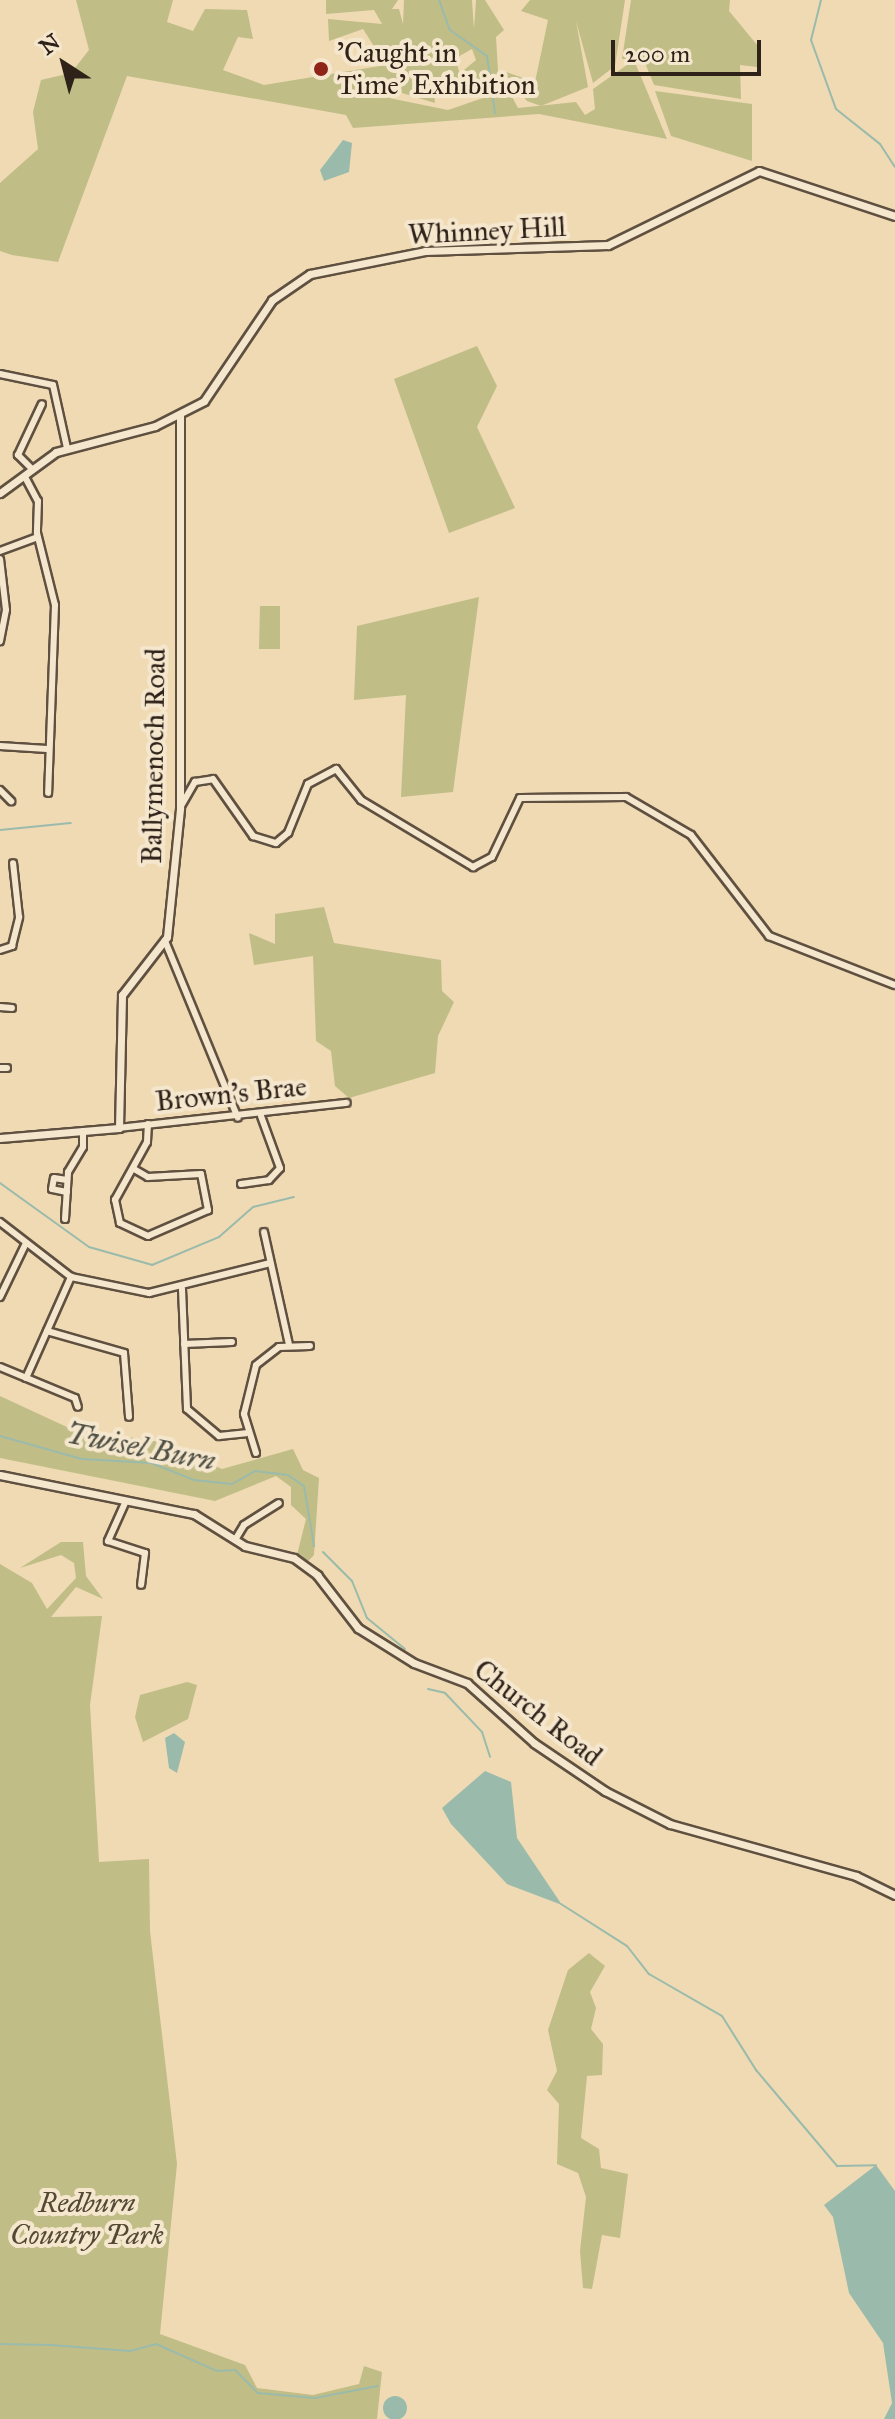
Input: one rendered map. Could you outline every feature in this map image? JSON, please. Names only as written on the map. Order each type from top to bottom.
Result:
[{"type":"street","name":"Whinney Hill","points":[[0,493],[67,448],[180,415],[204,401],[272,300],[310,274],[425,251],[608,245],[759,171],[895,216]]},
{"type":"street","points":[[0,374],[53,385],[67,448]]},
{"type":"street","points":[[32,469],[18,455],[42,404]]},
{"type":"street","name":"Ballymenoch Road","points":[[165,941],[180,808],[180,415]]},
{"type":"street","points":[[25,477],[38,501],[38,537],[55,605],[47,749],[48,793]]},
{"type":"street","points":[[0,551],[38,537]]},
{"type":"street","points":[[0,559],[6,610],[0,641]]},
{"type":"street","points":[[0,746],[47,749]]},
{"type":"street","points":[[180,808],[195,782],[213,779],[254,838],[276,843],[288,833],[308,784],[336,769],[361,800],[473,867],[492,857],[523,796],[626,797],[691,835],[769,936],[895,985]]},
{"type":"street","points":[[0,790],[11,801]]},
{"type":"street","points":[[0,950],[12,946],[19,917],[13,863]]},
{"type":"street","points":[[0,1138],[119,1128],[122,995],[165,941],[238,1118]]},
{"type":"street","points":[[0,1007],[12,1008]]},
{"type":"street","name":"Brown's Brae","points":[[119,1128],[261,1116],[347,1103]]},
{"type":"street","points":[[241,1184],[269,1180],[280,1168],[261,1116]]},
{"type":"street","points":[[134,1169],[148,1177],[201,1174],[208,1210],[152,1234],[130,1232],[115,1205],[134,1169],[148,1124]]},
{"type":"street","points":[[65,1219],[67,1180],[83,1131]]},
{"type":"street","points":[[67,1180],[54,1178],[52,1189],[67,1192]]},
{"type":"street","points":[[0,1222],[71,1277],[149,1293],[182,1289],[270,1263]]},
{"type":"street","points":[[264,1232],[289,1345]]},
{"type":"street","points":[[0,1297],[26,1243]]},
{"type":"street","points":[[26,1378],[71,1277]]},
{"type":"street","points":[[182,1289],[189,1412],[219,1436],[246,1433]]},
{"type":"street","points":[[47,1331],[124,1353],[129,1417]]},
{"type":"street","points":[[184,1344],[232,1342]]},
{"type":"street","points":[[256,1453],[246,1433],[256,1365],[289,1345],[310,1346]]},
{"type":"street","points":[[0,1367],[75,1398],[78,1407]]},
{"type":"street","name":"Church Road","points":[[0,1475],[125,1503],[194,1514],[235,1540],[303,1563],[358,1628],[408,1660],[467,1683],[555,1760],[656,1818],[856,1876],[895,1895]]},
{"type":"street","points":[[125,1503],[108,1539],[145,1553],[141,1585]]},
{"type":"street","points":[[235,1540],[244,1525],[279,1503]]},
{"type":"green space","points":[[76,0],[173,0],[167,22],[193,31],[205,9],[247,10],[253,39],[238,37],[223,70],[264,85],[386,65],[363,29],[329,41],[328,19],[382,24],[374,10],[326,14],[326,0],[398,0],[392,9],[399,9],[403,24],[404,0],[472,0],[474,29],[476,0],[485,0],[504,30],[496,37],[498,71],[490,87],[479,95],[468,84],[464,70],[476,60],[472,49],[456,58],[437,46],[457,64],[464,89],[434,93],[435,103],[402,93],[396,81],[389,98],[448,110],[483,98],[502,78],[518,108],[576,102],[585,115],[595,109],[593,89],[634,60],[667,139],[539,114],[353,128],[346,115],[127,76],[58,262],[12,255],[0,251],[0,183],[38,149],[33,112],[41,80],[71,73],[89,50]]},
{"type":"green space","points":[[530,0],[625,0],[615,66],[593,83],[576,21],[588,87],[541,106],[527,101],[503,71],[535,82],[548,20],[521,11]]},
{"type":"green space","points":[[631,0],[730,0],[729,11],[758,46],[757,67],[740,65],[741,99],[654,85],[643,58],[622,59]]},
{"type":"green space","points":[[655,91],[752,104],[752,161],[671,136]]},
{"type":"green space","points":[[477,346],[497,386],[477,427],[515,508],[449,533],[394,379]]},
{"type":"green space","points":[[479,597],[453,792],[401,797],[406,695],[354,700],[357,626]]},
{"type":"green space","points":[[260,606],[280,606],[280,649],[259,649]]},
{"type":"green space","points":[[324,907],[334,943],[441,960],[442,991],[454,1002],[438,1036],[435,1073],[349,1098],[335,1086],[331,1051],[316,1041],[313,956],[254,965],[249,933],[275,944],[275,914]]},
{"type":"green space","points":[[0,1396],[69,1428],[161,1442],[222,1469],[293,1449],[303,1470],[319,1478],[314,1555],[308,1561],[297,1555],[306,1519],[291,1505],[291,1487],[276,1476],[215,1501],[0,1458]]},
{"type":"green space","name":"Redburn Country Park","points":[[61,1542],[83,1542],[86,1576],[103,1599],[76,1587],[51,1617],[102,1616],[90,1705],[99,1862],[149,1859],[150,1931],[177,2164],[160,2334],[245,2365],[257,2388],[313,2395],[359,2384],[364,2366],[382,2372],[377,2419],[0,2419],[0,1564],[32,1583],[47,1609],[76,1578],[74,1563],[61,1555],[20,1568]]},
{"type":"green space","points":[[187,1682],[197,1685],[188,1719],[143,1742],[135,1717],[140,1695]]},
{"type":"green space","points":[[589,1953],[605,1966],[590,1992],[596,2008],[591,2029],[603,2044],[602,2075],[587,2076],[581,2138],[599,2149],[601,2168],[628,2174],[620,2238],[602,2235],[592,2289],[583,2288],[580,2251],[586,2197],[578,2173],[557,2164],[559,2104],[547,2090],[557,2071],[548,2030],[568,1970]]},
{"type":"shaded area","points":[[343,140],[352,143],[349,172],[324,181],[320,170]]},
{"type":"shaded area","points":[[174,1733],[185,1742],[177,1773],[169,1768],[165,1738]]},
{"type":"shaded area","points":[[485,1771],[511,1782],[517,1838],[562,1905],[507,1884],[451,1824],[442,1808]]},
{"type":"shaded area","points":[[876,2165],[895,2191],[895,2419],[884,2419],[892,2403],[883,2343],[849,2293],[833,2217],[824,2205]]},
{"type":"shaded area","points":[[395,2396],[404,2399],[407,2408],[404,2417],[395,2420],[386,2417],[383,2408],[386,2399]]},
{"type":"waterway","points":[[439,0],[450,30],[487,56],[495,113]]},
{"type":"waterway","points":[[821,0],[811,40],[836,109],[880,144],[895,167]]},
{"type":"waterway","points":[[0,830],[71,823]]},
{"type":"waterway","points":[[0,1183],[89,1247],[152,1265],[219,1237],[253,1207],[294,1197]]},
{"type":"waterway","name":"Twisel Burn","points":[[0,1436],[82,1459],[151,1463],[194,1480],[232,1484],[255,1471],[288,1475],[304,1486],[314,1546]]},
{"type":"waterway","points":[[323,1552],[352,1581],[367,1618],[405,1649]]},
{"type":"waterway","points":[[428,1689],[445,1693],[482,1732],[490,1757]]},
{"type":"waterway","points":[[561,1904],[627,1946],[649,1974],[722,2016],[756,2070],[837,2166],[876,2165]]},
{"type":"waterway","points":[[0,2344],[50,2345]]},
{"type":"waterway","points":[[51,2345],[130,2351],[156,2344],[217,2371],[235,2370],[258,2393],[315,2398],[378,2386]]},
{"type":"place","name":"'Caught in Time' Exhibition","points":[[321,69]]}]
